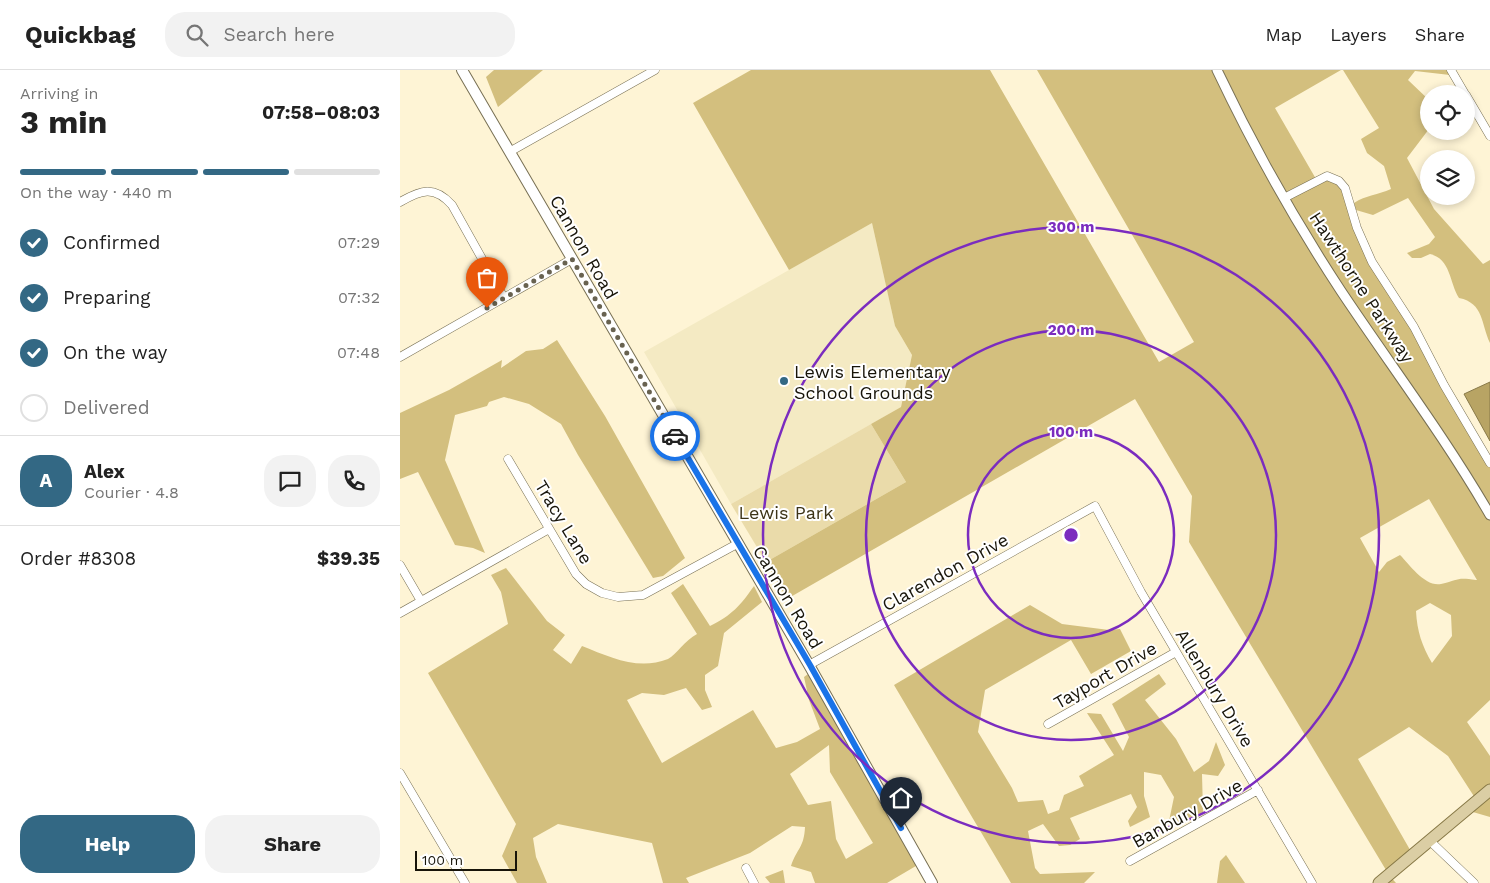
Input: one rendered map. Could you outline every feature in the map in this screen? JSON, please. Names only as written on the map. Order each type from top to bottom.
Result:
[{"type":"main road","name":"Cannon Road","points":[[462,70],[737,544],[810,665],[932,883]]},
{"type":"main road","points":[[1379,883],[1490,790]]},
{"type":"street","points":[[510,151],[655,70]]},
{"type":"street","name":"Hawthorne Parkway","points":[[1217,70],[1241,121],[1284,198],[1341,290],[1435,426],[1490,515]]},
{"type":"street","points":[[1451,70],[1460,85]]},
{"type":"street","points":[[1475,110],[1490,136]]},
{"type":"street","points":[[1284,198],[1327,176],[1339,181],[1345,188],[1357,228],[1372,262],[1414,326],[1448,393],[1490,463]]},
{"type":"street","points":[[400,202],[417,192],[430,191],[443,195],[452,205],[504,298]]},
{"type":"street","points":[[400,357],[572,259]]},
{"type":"street","name":"Tracy Lane","points":[[508,460],[576,574],[586,584],[602,593],[618,597],[643,595],[737,544]]},
{"type":"street","name":"Allenbury Drive","points":[[1096,506],[1176,652],[1312,883]]},
{"type":"street","name":"Clarendon Drive","points":[[810,665],[1096,506]]},
{"type":"street","points":[[400,613],[549,529]]},
{"type":"street","points":[[400,565],[422,601]]},
{"type":"street","name":"Tayport Drive","points":[[1048,724],[1176,652]]},
{"type":"street","points":[[400,772],[464,883]]},
{"type":"street","name":"Banbury Drive","points":[[1130,861],[1258,790]]},
{"type":"street","points":[[1430,840],[1474,883]]},
{"type":"street","points":[[746,868],[754,883]]},
{"type":"shaded area","points":[[494,70],[543,70],[498,107],[486,77]]},
{"type":"shaded area","points":[[751,70],[990,70],[1159,362],[1194,342],[1037,70],[1341,70],[1275,108],[1316,179],[1322,177],[1339,181],[1363,244],[1490,463],[1490,700],[1467,722],[1490,756],[1490,817],[1466,810],[1477,801],[1448,756],[1409,727],[1358,759],[1413,855],[1389,875],[1189,542],[1192,496],[1135,399],[787,599],[766,562],[906,482],[871,424],[901,407],[912,355],[895,326],[872,223],[789,270],[693,103]],"holes":[[[1429,499],[1477,580],[1461,579],[1435,584],[1424,579],[1400,555],[1387,562],[1379,572],[1360,538]],[[1430,603],[1451,615],[1452,636],[1432,663],[1425,651],[1416,611]]]},
{"type":"shaded area","points":[[1343,70],[1447,70],[1450,75],[1415,71],[1408,80],[1420,91],[1421,140],[1407,158],[1420,183],[1420,205],[1432,205],[1483,264],[1490,260],[1490,343],[1477,309],[1473,304],[1459,298],[1449,272],[1442,261],[1430,254],[1421,258],[1412,258],[1407,253],[1429,244],[1435,237],[1408,198],[1373,215],[1356,210],[1354,203],[1391,189],[1384,166],[1367,153],[1361,139],[1379,128]]},
{"type":"shaded area","name":"Lewis Elementary School Grounds","points":[[872,223],[895,326],[912,355],[901,407],[731,504],[644,352]]},
{"type":"shaded area","points":[[557,340],[605,416],[685,558],[663,576],[653,578],[561,424],[529,404],[504,397],[489,402],[487,406],[455,415],[445,460],[485,553],[473,548],[455,545],[418,472],[400,479],[400,413],[449,390],[502,360],[501,368],[526,351],[543,349]]},
{"type":"shaded area","points":[[1490,382],[1490,441],[1464,394]]},
{"type":"shaded area","points":[[506,568],[547,621],[565,635],[553,650],[571,664],[582,646],[614,658],[635,663],[646,664],[668,659],[697,634],[671,593],[683,584],[710,626],[735,609],[754,586],[762,602],[724,633],[718,666],[705,675],[705,690],[712,707],[702,710],[686,688],[664,695],[642,693],[627,700],[662,763],[753,710],[776,748],[797,742],[820,729],[809,700],[804,677],[808,674],[921,863],[887,883],[815,883],[811,872],[791,866],[802,844],[805,827],[792,826],[750,853],[686,878],[689,883],[663,883],[652,843],[558,824],[533,838],[536,857],[547,883],[517,883],[502,856],[516,824],[428,673],[508,624],[501,592],[491,575]],"holes":[[[829,745],[830,772],[873,843],[846,859],[836,839],[831,801],[808,805],[790,774]]]},
{"type":"shaded area","points":[[1030,605],[1062,624],[1109,630],[1120,629],[1131,651],[1091,674],[1071,640],[985,690],[978,732],[1012,788],[1018,802],[1043,800],[1048,814],[1059,810],[1064,795],[1084,786],[1079,776],[1114,755],[1087,713],[1101,714],[1123,751],[1129,737],[1112,704],[1159,674],[1166,684],[1145,700],[1176,739],[1194,772],[1209,761],[1216,742],[1225,765],[1218,776],[1202,774],[1203,812],[1175,825],[1169,821],[1174,797],[1161,775],[1144,772],[1144,796],[1150,817],[1130,827],[1128,821],[1137,807],[1131,794],[1070,818],[1080,839],[1070,845],[1059,846],[1043,824],[1028,831],[1035,868],[1040,874],[1095,872],[1084,883],[1011,883],[894,685]]},
{"type":"shaded area","points":[[1226,855],[1245,883],[1217,883],[1220,861]]},
{"type":"shaded area","points":[[783,870],[785,883],[770,883],[765,877]]},
{"type":"shaded area","points":[[1389,875],[1396,883],[1379,883]]},
{"type":"green space","name":"Lewis Park","points":[[871,424],[906,482],[766,562],[731,504]]},
{"type":"way so far","points":[[487,308],[572,259],[675,436]]},
{"type":"place","name":"Lewis Elementary School Grounds","points":[[784,381]]},
{"type":"route","points":[[675,436],[810,665],[901,828]]}]
